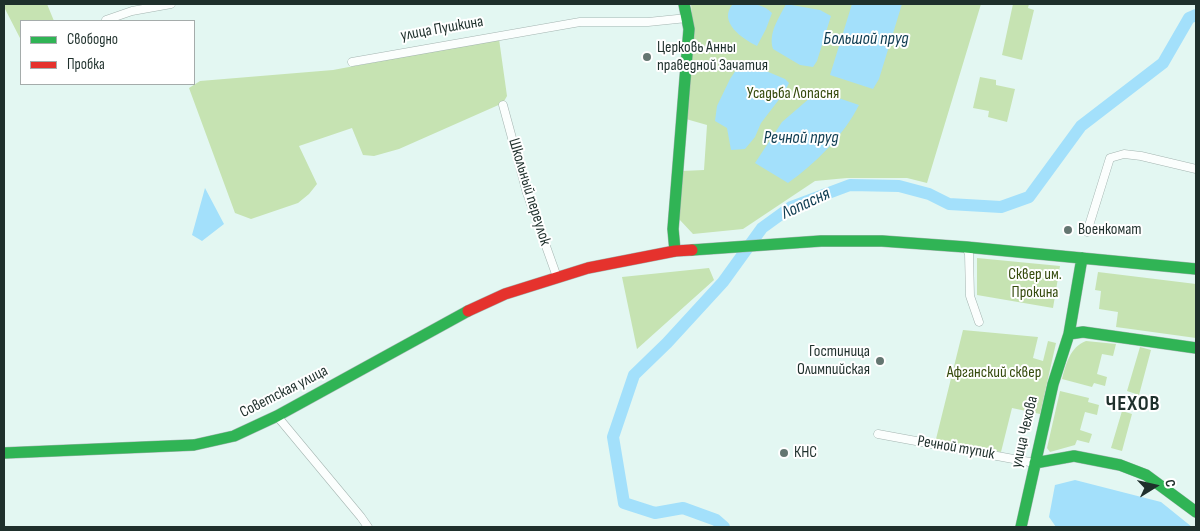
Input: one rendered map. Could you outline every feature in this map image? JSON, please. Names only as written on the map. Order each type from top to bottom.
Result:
[{"type":"main road","points":[[675,251],[673,229],[689,29],[684,4]]},
{"type":"main road","name":"Советская улица","points":[[4,453],[194,445],[234,436],[277,416],[465,312],[505,294],[588,268],[675,251],[821,241],[882,241],[1196,269]]},
{"type":"main road","name":"улица Чехова","points":[[1021,527],[1053,384],[1069,334],[1082,258]]},
{"type":"main road","points":[[1069,334],[1083,332],[1196,348]]},
{"type":"main road","points":[[1034,463],[1074,456],[1120,465],[1146,475],[1196,512]]},
{"type":"street","points":[[106,20],[132,11],[171,4]]},
{"type":"street","name":"улица Пушкина","points":[[352,62],[580,22],[648,22],[687,18]]},
{"type":"street","name":"Школьный переулок","points":[[503,105],[527,193],[557,277]]},
{"type":"street","points":[[1087,232],[1110,158],[1124,154],[1132,155],[1196,169]]},
{"type":"street","points":[[966,247],[969,254],[970,296],[979,322]]},
{"type":"street","points":[[277,416],[362,517],[368,527]]},
{"type":"street","name":"Речной тупик","points":[[878,434],[1034,463]]},
{"type":"green space","points":[[4,4],[47,4],[54,20],[20,20],[20,38]]},
{"type":"green space","name":"Усадьба Лопасня","points":[[691,4],[981,4],[927,183],[907,178],[847,178],[815,181],[743,229],[693,234],[679,219],[682,171],[704,170],[707,125],[686,119],[692,17]]},
{"type":"green space","points":[[1013,4],[1029,4],[1028,8],[1034,10],[1022,60],[1002,55]]},
{"type":"green space","points":[[499,39],[507,96],[503,103],[399,149],[374,156],[363,155],[352,128],[299,146],[317,184],[309,194],[298,203],[251,219],[235,213],[189,88],[200,81],[333,70]]},
{"type":"green space","points":[[980,77],[996,80],[996,85],[1015,89],[1007,122],[988,117],[989,111],[973,108]]},
{"type":"green space","name":"Сквер им. Прокина","points":[[977,258],[1060,266],[1053,308],[977,295]]},
{"type":"green space","points":[[709,268],[714,280],[637,349],[622,277]]},
{"type":"green space","points":[[1098,272],[1196,284],[1196,338],[1116,327],[1118,312],[1099,309],[1101,291],[1095,290]]},
{"type":"green space","name":"Афганский сквер","points":[[963,330],[1038,337],[1033,358],[1043,361],[1048,341],[1056,343],[1040,414],[1012,408],[1001,452],[936,439]]},
{"type":"green space","points":[[1086,341],[1116,344],[1113,356],[1102,354],[1097,374],[1107,377],[1105,386],[1094,383],[1092,387],[1062,379],[1072,352]]},
{"type":"green space","points":[[1140,347],[1151,350],[1139,395],[1127,391]]},
{"type":"green space","points":[[1060,391],[1089,398],[1088,402],[1099,405],[1097,415],[1085,412],[1080,430],[1092,434],[1089,443],[1077,440],[1075,445],[1050,452],[1047,448]]},
{"type":"green space","points":[[1122,411],[1132,414],[1122,451],[1111,448]]},
{"type":"water","points":[[733,4],[759,5],[772,13],[757,46],[739,34],[730,23],[728,17]]},
{"type":"water","points":[[786,4],[820,10],[831,16],[817,61],[813,67],[800,65],[773,49],[773,31]]},
{"type":"water","name":"Большой пруд","points":[[852,4],[902,4],[879,79],[873,89],[830,75]]},
{"type":"water","points":[[747,63],[785,79],[789,83],[784,93],[761,123],[755,137],[745,149],[731,150],[727,128],[715,121],[717,106],[738,67]]},
{"type":"water","name":"Речной пруд","points":[[818,91],[859,105],[853,116],[828,148],[788,183],[755,163],[782,122]]},
{"type":"water","points":[[205,188],[224,224],[202,241],[192,235]]},
{"type":"water","points":[[1075,480],[1161,502],[1192,527],[1056,527],[1049,517],[1055,485]]},
{"type":"waterway","name":"Лопасня","points":[[724,527],[716,520],[683,508],[655,513],[624,503],[613,437],[634,375],[667,343],[723,282],[762,228],[791,207],[850,185],[899,186],[929,194],[949,204],[1001,207],[1029,197],[1081,126],[1163,63],[1189,18],[1196,15]]},
{"type":"traffic: fast","points":[[675,251],[673,229],[689,29],[684,4]]},
{"type":"traffic: fast","points":[[692,250],[821,241],[882,241],[1196,269]]},
{"type":"traffic: fast","points":[[1021,527],[1053,384],[1069,334],[1082,258]]},
{"type":"traffic: fast","points":[[4,453],[194,445],[234,436],[277,416],[468,311]]},
{"type":"traffic: fast","points":[[1069,334],[1083,332],[1196,348]]},
{"type":"traffic: fast","points":[[1035,463],[1074,456],[1120,465],[1146,475],[1196,512]]},
{"type":"traffic: jam","points":[[468,311],[505,294],[588,268],[675,251],[692,250]]},
{"type":"place","name":"Церковь Анны праведной Зачатия","points":[[647,57]]},
{"type":"place","name":"Военкомат","points":[[1068,230]]},
{"type":"place","name":"Гостиница Олимпийская","points":[[880,361]]},
{"type":"place","name":"КНС","points":[[784,453]]},
{"type":"district","name":"ЧЕХОВ","points":[[1133,405]]}]
